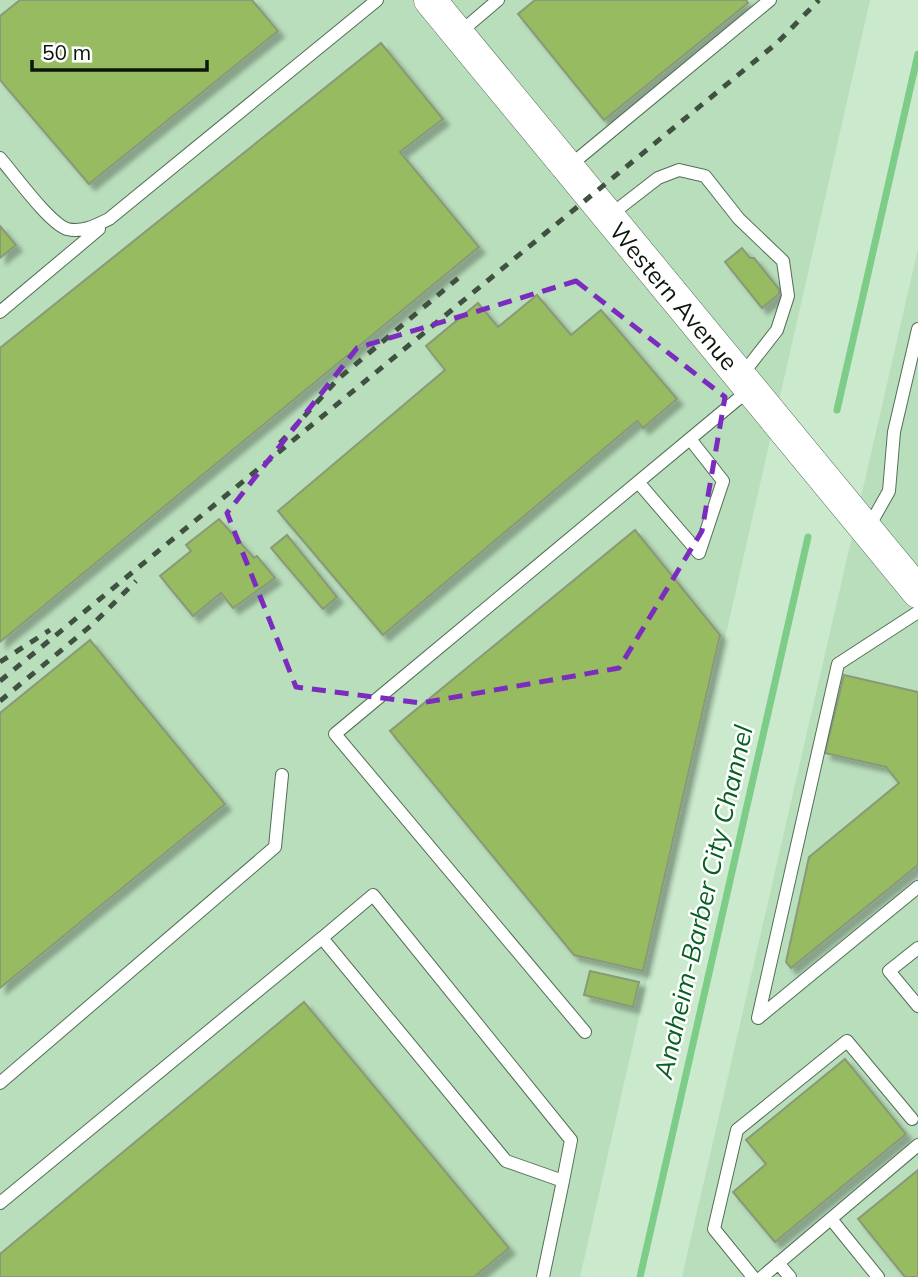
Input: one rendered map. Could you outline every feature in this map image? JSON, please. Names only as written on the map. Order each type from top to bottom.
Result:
[{"type":"street","name":"Western Avenue","points":[[430,0],[918,592]]},
{"type":"lane","points":[[0,312],[109,219],[377,0]]},
{"type":"lane","points":[[457,34],[498,0]]},
{"type":"lane","points":[[568,168],[770,0]]},
{"type":"lane","points":[[0,158],[50,217],[67,229],[87,229],[109,219]]},
{"type":"lane","points":[[585,1032],[335,734],[690,439],[745,382],[777,330],[788,296],[782,261],[739,219],[705,176],[679,170],[658,178],[608,216]]},
{"type":"lane","points":[[867,531],[889,491],[894,432],[918,329]]},
{"type":"lane","points":[[638,482],[699,553],[723,481],[690,439]]},
{"type":"lane","points":[[918,612],[838,664],[758,1018],[918,887]]},
{"type":"lane","points":[[0,1083],[275,847],[282,775]]},
{"type":"lane","points":[[0,1203],[373,895],[572,1140],[543,1277]]},
{"type":"lane","points":[[322,938],[506,1161],[563,1181]]},
{"type":"lane","points":[[918,948],[889,971],[918,1006]]},
{"type":"lane","points":[[753,1277],[714,1229],[737,1130],[847,1041],[916,1120]]},
{"type":"lane","points":[[762,1277],[918,1145]]},
{"type":"lane","points":[[831,1219],[878,1277]]},
{"type":"lane","points":[[778,1263],[790,1277]]},
{"type":"highlighted area","points":[[576,281],[725,397],[702,531],[619,668],[421,703],[296,687],[227,513],[357,348]]},
{"type":"shaded area","points":[[0,0],[870,0],[580,1277],[0,1277]]},
{"type":"shaded area","points":[[918,249],[918,1277],[682,1277]]},
{"type":"building","points":[[20,0],[252,0],[278,31],[89,184],[0,80],[0,16]]},
{"type":"building","points":[[535,0],[746,0],[748,3],[604,120],[518,14]]},
{"type":"building","points":[[381,43],[443,119],[400,152],[479,247],[0,642],[0,348]]},
{"type":"building","points":[[0,226],[16,245],[0,258]]},
{"type":"building","points":[[742,248],[750,258],[754,258],[779,289],[779,294],[762,308],[725,262]]},
{"type":"building","points":[[537,295],[571,335],[601,310],[677,399],[643,428],[637,421],[383,635],[278,511],[445,370],[426,346],[478,303],[498,327]]},
{"type":"building","points":[[219,519],[275,578],[233,608],[221,593],[193,616],[160,576],[191,551],[186,545]]},
{"type":"building","points":[[635,530],[720,635],[643,971],[574,955],[390,731]]},
{"type":"building","points":[[287,535],[337,597],[323,609],[271,548]]},
{"type":"building","points":[[90,640],[225,804],[0,988],[0,713]]},
{"type":"building","points":[[844,675],[918,692],[918,865],[791,968],[786,962],[809,857],[899,783],[886,767],[825,753]]},
{"type":"building","points":[[590,971],[639,982],[633,1007],[584,995]]},
{"type":"building","points":[[304,1002],[509,1248],[474,1277],[0,1277],[0,1254]]},
{"type":"building","points":[[845,1059],[906,1134],[775,1242],[733,1192],[766,1164],[746,1140]]},
{"type":"building","points":[[918,1170],[918,1277],[905,1277],[858,1219]]},
{"type":"waterway","name":"Anaheim-Barber City Channel","points":[[837,410],[918,54]]},
{"type":"waterway","name":"Anaheim-Barber City Channel","points":[[640,1277],[808,537]]},
{"type":"railway","points":[[0,681],[777,43],[819,0]]},
{"type":"railway","points":[[280,443],[338,379],[462,275]]},
{"type":"railway","points":[[0,701],[93,624],[136,581]]},
{"type":"railway","points":[[0,662],[50,630]]}]
